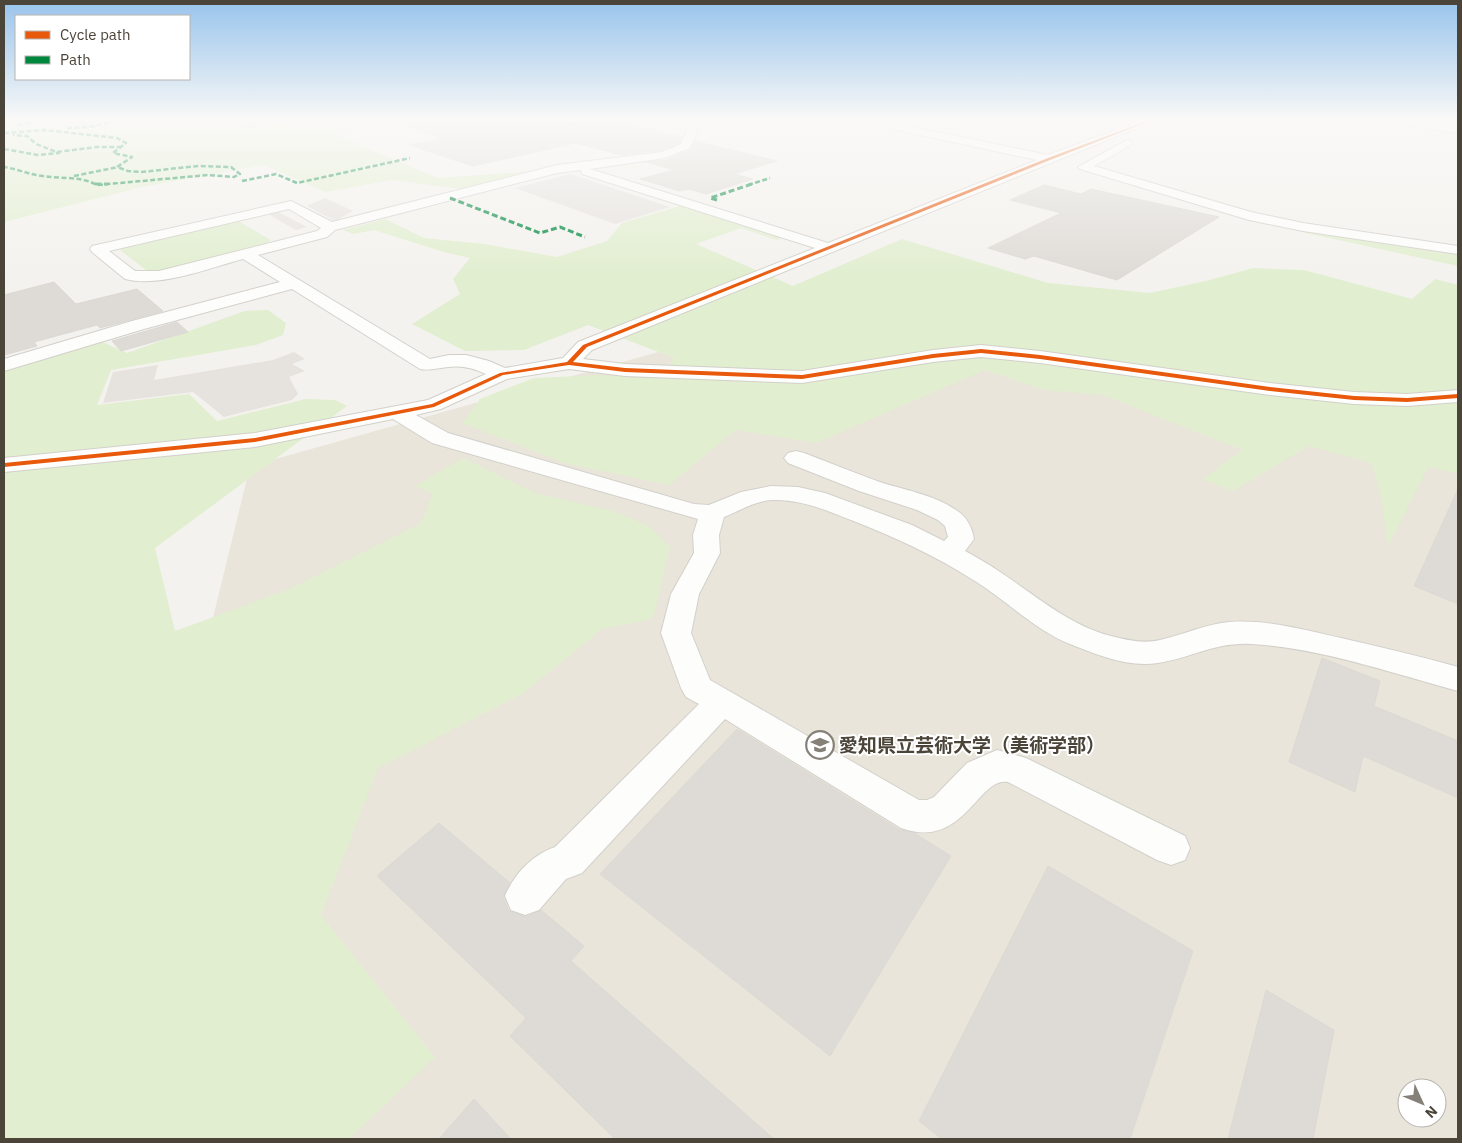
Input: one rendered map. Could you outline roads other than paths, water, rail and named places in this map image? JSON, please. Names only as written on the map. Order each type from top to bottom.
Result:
[{"type":"street","points":[[330,227],[291,205],[97,249],[131,276],[160,276],[322,234],[330,227],[544,172]]},
{"type":"street","points":[[592,172],[830,248]]},
{"type":"street","points":[[568,362],[584,346],[1016,172]]},
{"type":"street","points":[[1098,172],[1258,218],[1303,227],[1458,250]]},
{"type":"street","points":[[244,215],[260,224]]},
{"type":"street","points":[[277,233],[293,242]]},
{"type":"street","points":[[246,254],[295,282],[427,365],[451,360],[479,362],[502,374]]},
{"type":"street","points":[[4,365],[138,325],[295,282]]},
{"type":"street","points":[[4,465],[255,440],[434,406],[502,374],[568,362],[625,370],[802,377],[933,356],[981,351],[1040,356],[1270,389],[1354,398],[1407,400],[1458,396]]},
{"type":"street","points":[[398,413],[440,438],[549,468],[692,511],[712,513],[750,497],[771,493],[798,494],[816,498],[902,531],[948,553],[986,576],[1052,621],[1079,636],[1106,646],[1134,652],[1158,652],[1208,637],[1229,633],[1251,633],[1303,640],[1418,667],[1458,679]]},
{"type":"street","points":[[796,458],[926,506],[945,515],[954,521],[959,529],[961,539],[957,546],[948,553]]},
{"type":"street","points":[[712,513],[706,535],[707,553],[685,594],[676,633],[698,688],[914,816],[930,816],[947,808],[980,774],[998,765],[1014,768],[1171,848]]},
{"type":"street","points":[[525,896],[552,866],[568,860],[722,701]]},
{"type":"place","name":"愛知県立芸術大学（美術学部）","points":[[820,745]]}]
